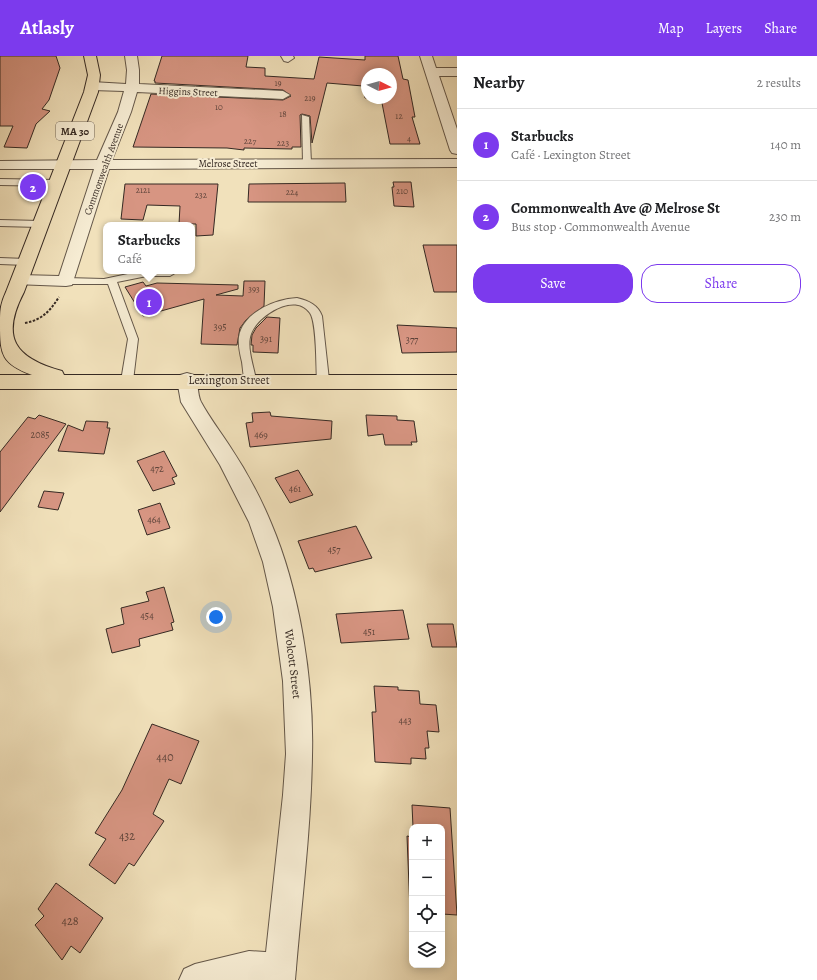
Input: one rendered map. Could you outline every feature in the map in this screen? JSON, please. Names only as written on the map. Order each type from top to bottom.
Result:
[{"type":"main road","name":"MA 30","points":[[3,316],[20,280],[92,86],[94,70],[90,56]]},
{"type":"main road","points":[[3,316],[0,337],[2,345],[12,358],[40,372],[78,381]]},
{"type":"main road","name":"Lexington Street","points":[[0,382],[186,380],[457,382]]},
{"type":"street","name":"Commonwealth Avenue","points":[[66,281],[102,165],[132,87],[134,71],[131,56]]},
{"type":"street","points":[[426,56],[457,150]]},
{"type":"street","points":[[431,72],[457,72]]},
{"type":"street","name":"Higgins Street","points":[[92,86],[283,95]]},
{"type":"street","name":"Melrose Street","points":[[0,165],[457,163]]},
{"type":"street","points":[[20,280],[66,281]]},
{"type":"street","name":"Wolcott Street","points":[[186,380],[192,402],[232,467],[260,522],[274,562],[285,607],[296,682],[299,754],[296,803],[279,974],[249,967],[195,980]]},
{"type":"lane","points":[[305,117],[307,163]]},
{"type":"lane","points":[[0,182],[56,183]]},
{"type":"lane","points":[[0,223],[40,224]]},
{"type":"lane","points":[[0,261],[26,262]]},
{"type":"lane","points":[[66,281],[112,281],[147,274]]},
{"type":"lane","points":[[112,281],[133,339],[127,381]]},
{"type":"lane","points":[[250,380],[245,335],[256,318],[272,306],[286,302],[302,303],[314,310],[318,318],[320,365],[323,380]]},
{"type":"path","points":[[20,324],[34,322],[46,316],[60,294],[66,281]]},
{"type":"building","points":[[0,56],[56,56],[60,68],[49,100],[42,109],[50,111],[36,124],[27,148],[4,147],[13,126],[0,126]]},
{"type":"building","points":[[162,56],[248,56],[246,67],[265,68],[265,76],[314,79],[319,57],[365,60],[365,56],[398,56],[403,79],[408,80],[415,117],[412,117],[420,144],[390,144],[382,104],[397,104],[397,68],[361,68],[361,86],[327,83],[312,143],[310,116],[300,115],[301,147],[292,147],[292,149],[244,148],[244,150],[227,148],[133,147],[151,94],[283,100],[291,96],[283,90],[155,83]]},
{"type":"building","points":[[393,182],[411,182],[414,207],[394,206],[392,187],[394,187]]},
{"type":"building","points":[[345,183],[346,202],[248,202],[249,184]]},
{"type":"building","points":[[125,184],[218,184],[213,235],[196,236],[195,222],[179,222],[180,206],[147,205],[143,220],[121,219]]},
{"type":"building","points":[[423,245],[457,245],[457,292],[434,292]]},
{"type":"building","points":[[244,281],[265,281],[264,306],[246,320],[240,328],[237,345],[201,344],[204,299],[143,316],[125,287],[143,282],[146,286],[157,283],[238,285],[238,289],[216,295],[243,296]]},
{"type":"building","points":[[267,317],[280,318],[278,353],[253,352],[253,345],[251,345],[252,335],[256,328]]},
{"type":"building","points":[[397,325],[457,328],[457,352],[402,353]]},
{"type":"building","points":[[270,412],[271,416],[332,421],[331,439],[250,447],[246,423],[253,422],[252,413]]},
{"type":"building","points":[[39,415],[66,424],[0,512],[0,452],[28,417],[35,419]]},
{"type":"building","points":[[366,415],[397,416],[397,420],[414,421],[417,442],[411,442],[412,445],[385,445],[383,434],[368,436]]},
{"type":"building","points":[[86,421],[108,422],[107,428],[110,428],[104,454],[58,451],[68,425],[83,431]]},
{"type":"building","points":[[164,451],[177,476],[172,478],[175,484],[153,491],[137,461]]},
{"type":"building","points":[[298,470],[313,495],[290,503],[275,478]]},
{"type":"building","points":[[44,491],[64,493],[58,510],[38,507]]},
{"type":"building","points":[[160,503],[170,528],[147,535],[138,510]]},
{"type":"building","points":[[356,526],[372,558],[315,572],[313,568],[309,569],[298,541]]},
{"type":"building","points":[[164,587],[174,622],[171,623],[173,630],[139,639],[140,646],[112,653],[106,629],[124,624],[121,608],[149,601],[146,592]]},
{"type":"building","points":[[403,610],[409,639],[341,643],[336,614]]},
{"type":"building","points":[[427,624],[453,624],[457,647],[432,647]]},
{"type":"building","points":[[374,686],[398,687],[398,690],[419,691],[420,704],[436,705],[439,732],[427,731],[429,748],[425,748],[426,759],[411,758],[411,764],[375,762],[372,712],[376,712]]},
{"type":"building","points":[[152,724],[199,741],[181,784],[169,779],[153,814],[164,821],[134,866],[129,863],[115,884],[89,865],[106,839],[95,833],[122,790]]},
{"type":"building","points":[[412,805],[450,808],[457,915],[445,914],[445,824],[413,824]]},
{"type":"building","points":[[407,836],[409,836],[409,886]]},
{"type":"building","points":[[56,883],[103,918],[80,953],[71,946],[62,960],[35,925],[44,916],[38,909]]},
{"type":"place","name":"Commonwealth Ave @ Melrose St","points":[[33,187]]},
{"type":"place","name":"Starbucks","points":[[149,302]]}]
